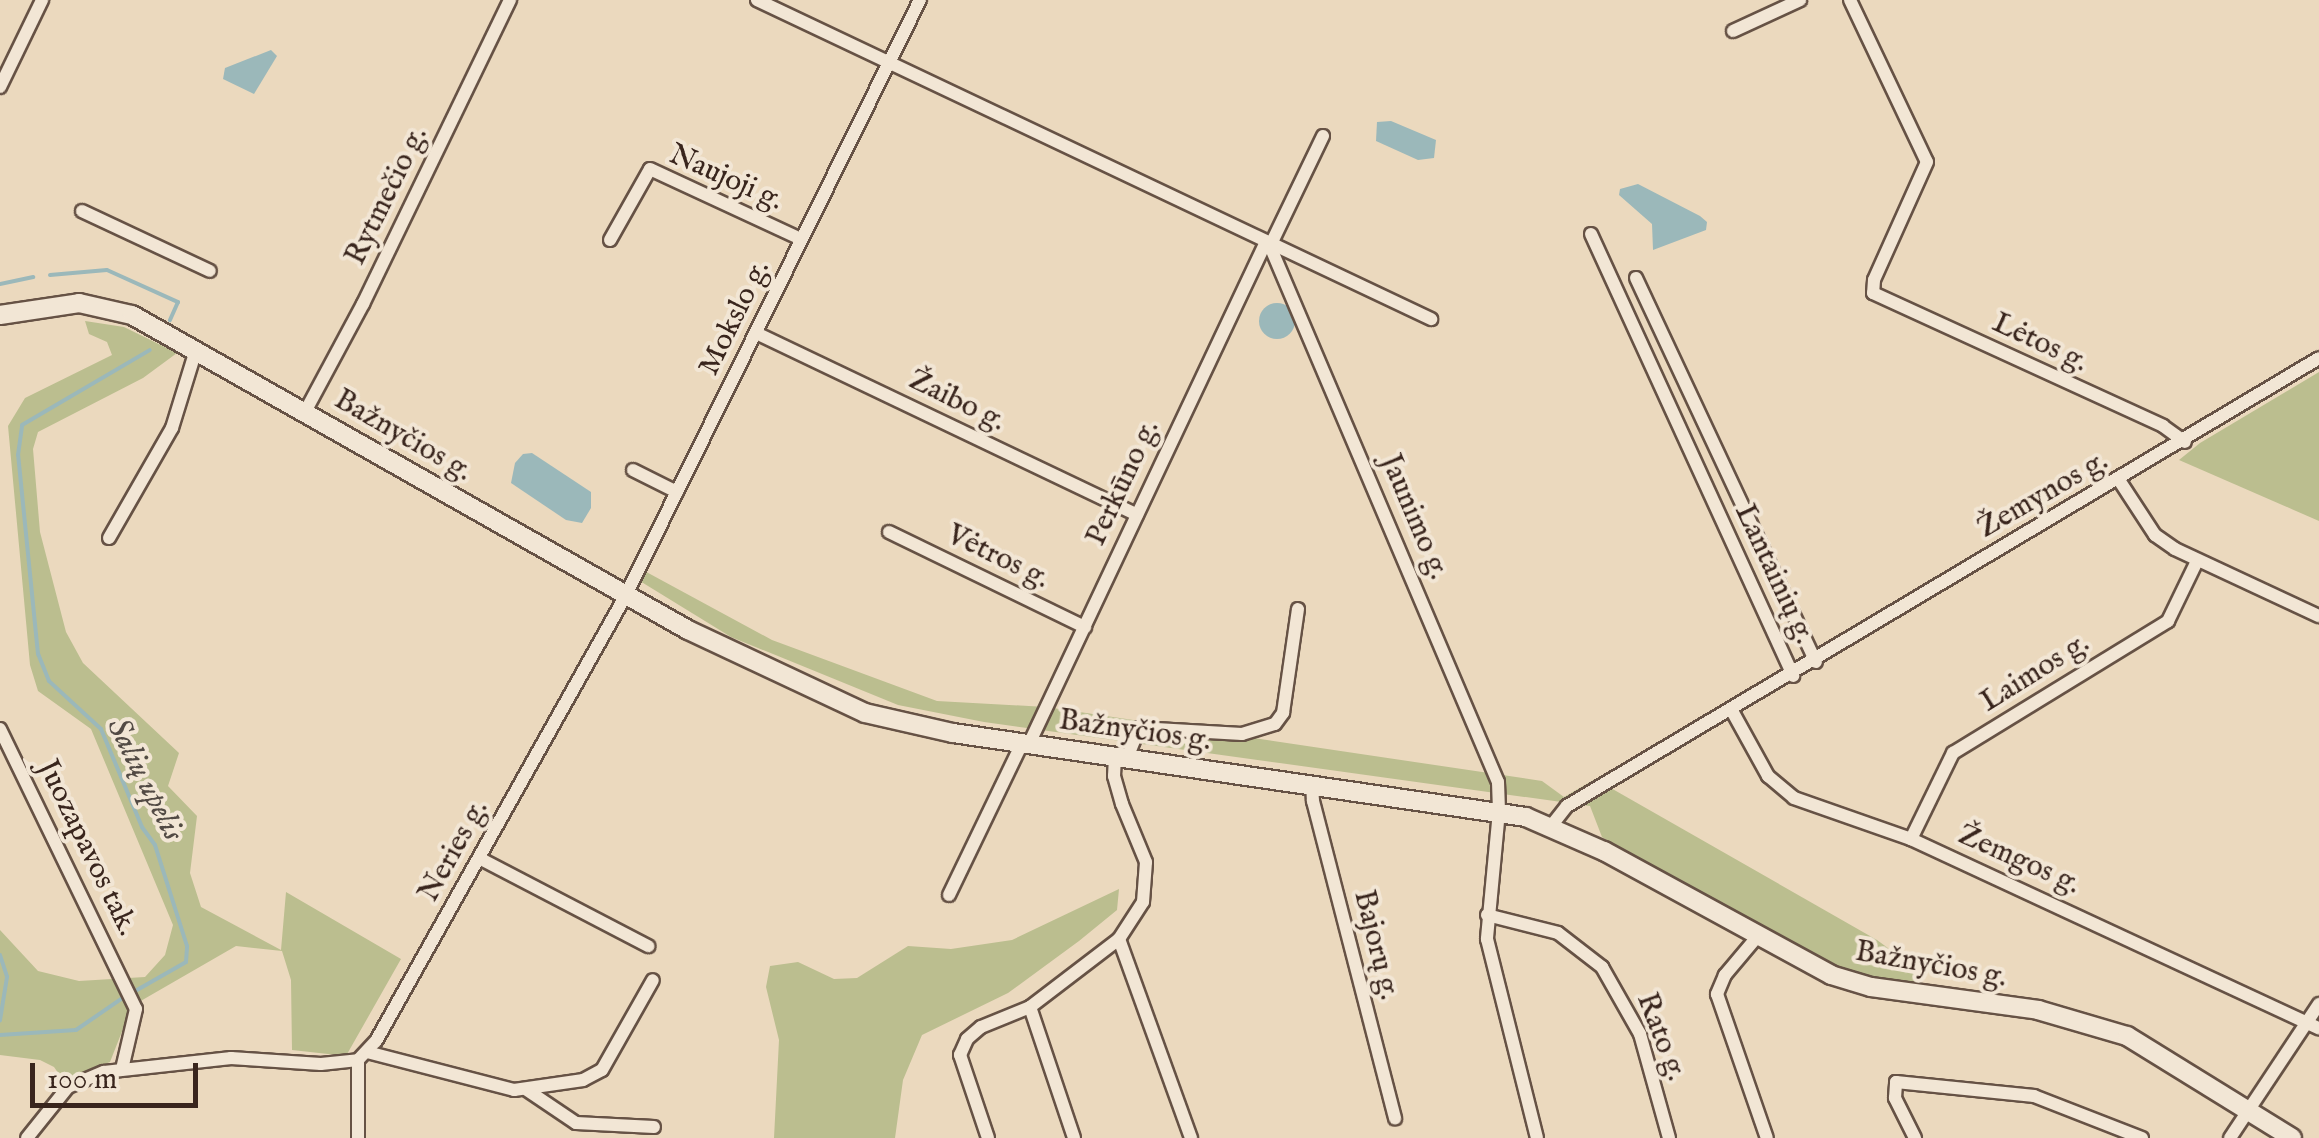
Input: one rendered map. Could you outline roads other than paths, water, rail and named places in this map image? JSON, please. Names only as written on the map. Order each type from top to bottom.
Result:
[{"type":"main road","name":"Bažnyčios g.","points":[[0,315],[65,303],[106,306],[132,314],[626,595],[735,654],[865,712],[921,728],[1500,811],[1552,825],[1757,937],[1852,982],[2038,1010],[2112,1031],[2174,1062],[2292,1138]]},
{"type":"street","points":[[0,88],[42,0]]},
{"type":"street","name":"Rytmečio g.","points":[[305,412],[363,304],[510,0]]},
{"type":"street","points":[[758,0],[1267,245],[1431,319]]},
{"type":"street","name":"Mokslo g.","points":[[626,595],[920,0]]},
{"type":"street","points":[[1733,31],[1800,0]]},
{"type":"street","name":"Lėtos g.","points":[[1850,0],[1927,162],[1874,280],[1873,293],[2163,426],[2184,442]]},
{"type":"street","name":"Perkūno g.","points":[[949,895],[1086,627],[1136,515],[1323,136]]},
{"type":"street","name":"Naujoji g.","points":[[610,240],[650,169],[801,239]]},
{"type":"street","points":[[82,210],[210,271]]},
{"type":"street","name":"Lantainių g.","points":[[1552,825],[1567,806],[1793,676],[1591,234]]},
{"type":"street","name":"Jaunimo g.","points":[[1267,245],[1493,768],[1500,811]]},
{"type":"street","points":[[1636,278],[1816,662]]},
{"type":"street","name":"Žaibo g.","points":[[756,332],[1136,515]]},
{"type":"street","points":[[109,538],[172,428],[196,350]]},
{"type":"street","name":"Žemynos g.","points":[[1793,676],[2319,358]]},
{"type":"street","points":[[633,470],[677,492]]},
{"type":"street","points":[[2120,480],[2154,534],[2197,561],[2319,616]]},
{"type":"street","name":"Vėtros g.","points":[[889,532],[1086,627]]},
{"type":"street","name":"Laimos g.","points":[[1910,838],[1954,753],[2168,621],[2197,561]]},
{"type":"street","name":"Neries g.","points":[[358,1138],[362,1056],[479,858],[626,595]]},
{"type":"street","points":[[988,1138],[960,1054],[967,1039],[981,1028],[1030,1007],[1119,939],[1143,902],[1146,862],[1114,776],[1121,757],[1138,728],[1242,734],[1275,724],[1282,713],[1298,609]]},
{"type":"street","name":"Žemgos g.","points":[[1731,709],[1768,776],[1794,798],[1910,838],[2315,1025]]},
{"type":"street","name":"Juozapavos tak.","points":[[0,729],[128,988],[136,1015],[122,1054],[122,1069]]},
{"type":"street","name":"Bajorų g.","points":[[1312,783],[1313,801],[1395,1119]]},
{"type":"street","points":[[1500,811],[1486,915],[1490,961],[1538,1138]]},
{"type":"street","points":[[479,858],[648,946]]},
{"type":"street","name":"Rato g.","points":[[1486,915],[1558,933],[1602,967],[1640,1034],[1669,1138]]},
{"type":"street","points":[[1757,937],[1725,974],[1717,994],[1767,1138]]},
{"type":"street","points":[[1119,939],[1191,1138]]},
{"type":"street","points":[[27,1138],[68,1087],[122,1069],[231,1058],[342,1065],[362,1056],[489,1087],[527,1090],[583,1080],[602,1070],[653,980]]},
{"type":"street","points":[[2230,1138],[2315,1025],[2319,1004]]},
{"type":"street","points":[[1030,1007],[1074,1138]]},
{"type":"street","points":[[1912,1133],[1895,1098],[1896,1082],[2034,1096],[2142,1138]]},
{"type":"street","points":[[527,1090],[576,1123],[654,1126]]},
{"type":"water","points":[[271,50],[277,56],[254,94],[223,79],[225,68]]},
{"type":"water","points":[[1391,121],[1436,140],[1434,158],[1418,160],[1376,141],[1377,122]]},
{"type":"water","points":[[1638,184],[1700,216],[1707,222],[1706,230],[1653,250],[1652,224],[1619,195],[1620,189]]},
{"type":"water","points":[[1277,303],[1290,308],[1295,321],[1290,334],[1277,339],[1264,334],[1259,321],[1264,308]]},
{"type":"water","points":[[532,453],[591,492],[591,508],[582,523],[566,520],[511,483],[515,463],[523,454]]},
{"type":"waterway","name":"Salių upelis","points":[[50,275],[107,270],[178,302],[170,320]]},
{"type":"waterway","name":"Salių upelis","points":[[0,284],[33,277]]},
{"type":"waterway","name":"Salių upelis","points":[[137,990],[186,962],[187,946],[155,845],[142,827],[101,729],[49,681],[38,654],[18,455],[22,425],[150,350]]},
{"type":"waterway","points":[[0,955],[7,977],[0,1020]]},
{"type":"waterway","name":"Salių upelis","points":[[0,1035],[76,1030],[124,997]]}]
